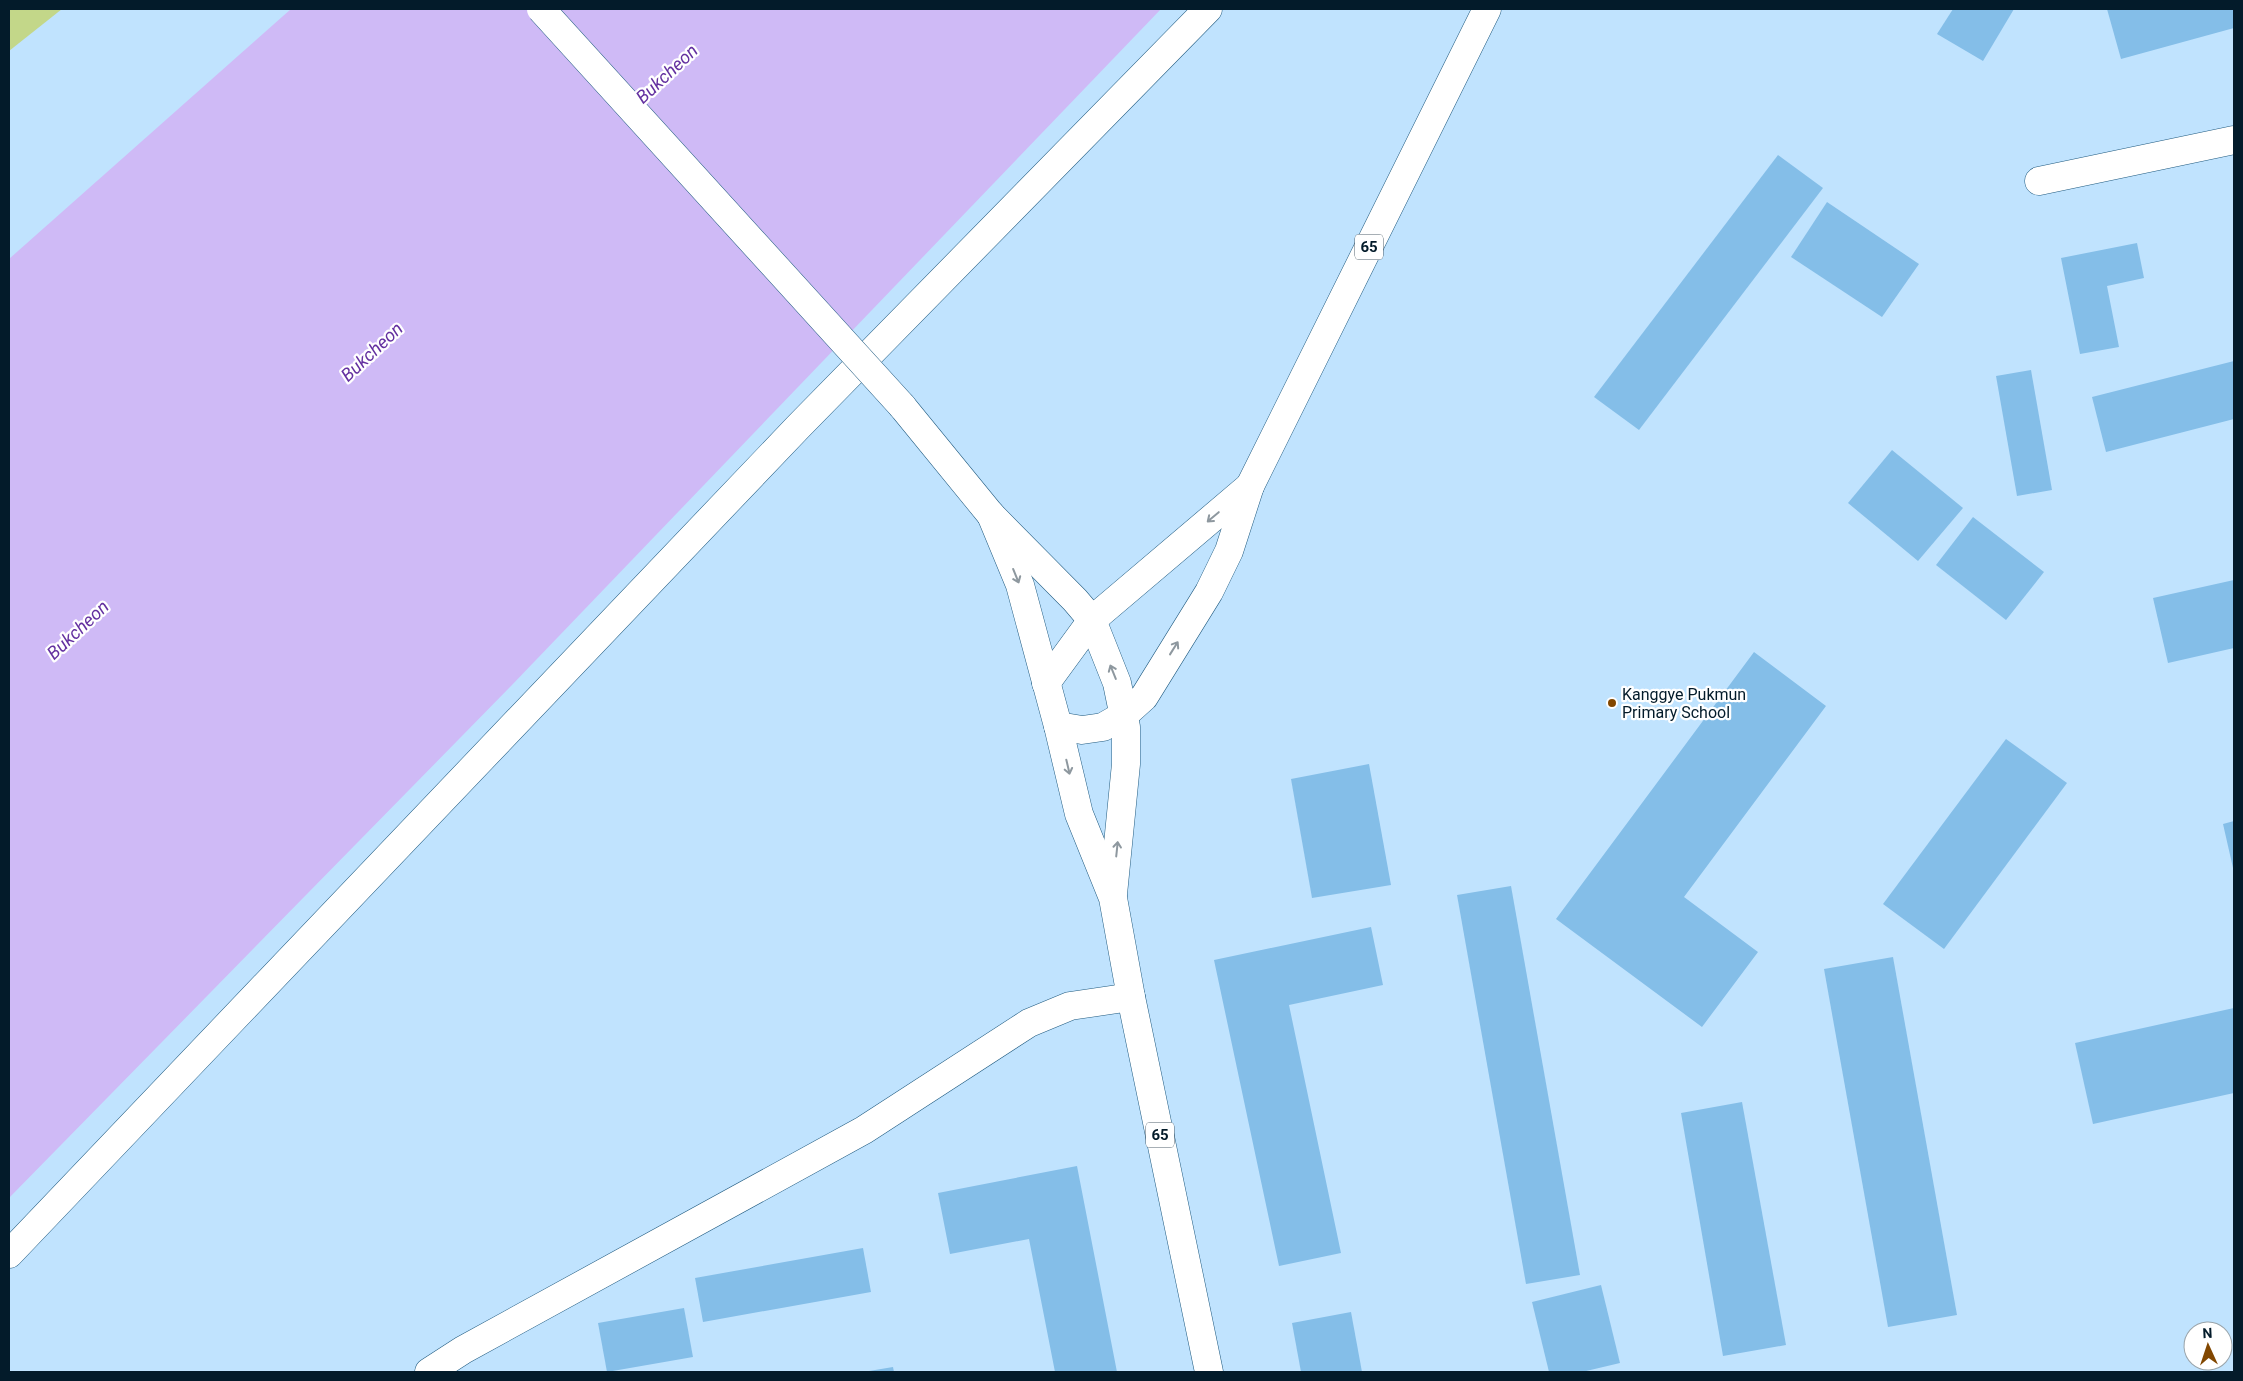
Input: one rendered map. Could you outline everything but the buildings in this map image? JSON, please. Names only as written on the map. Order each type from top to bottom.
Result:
[{"type":"main road","points":[[541,9],[902,406],[990,515],[1075,600],[1092,620],[1117,683],[1126,726],[1126,764],[1113,898]]},
{"type":"main road","points":[[9,1254],[798,427],[1208,9]]},
{"type":"main road","name":"65","points":[[1250,486],[1487,9]]},
{"type":"main road","points":[[2039,181],[2234,140]]},
{"type":"main road","points":[[1046,683],[1092,620],[1250,486]]},
{"type":"main road","points":[[1058,726],[1082,730],[1103,727],[1124,715],[1144,697],[1209,592],[1229,551],[1250,486]]},
{"type":"main road","points":[[990,515],[1020,586],[1058,726],[1079,814],[1113,898]]},
{"type":"main road","name":"65","points":[[1113,898],[1131,997],[1209,1372]]},
{"type":"main road","points":[[429,1372],[463,1350],[864,1130],[1030,1022],[1070,1006],[1131,997]]},
{"type":"green space","points":[[9,9],[62,9],[9,51]]},
{"type":"water","name":"Bukcheon","points":[[291,9],[1161,9],[511,686],[9,1198],[9,259]]},
{"type":"place","name":"Kanggye Pukmun Primary School","points":[[1612,703]]}]
